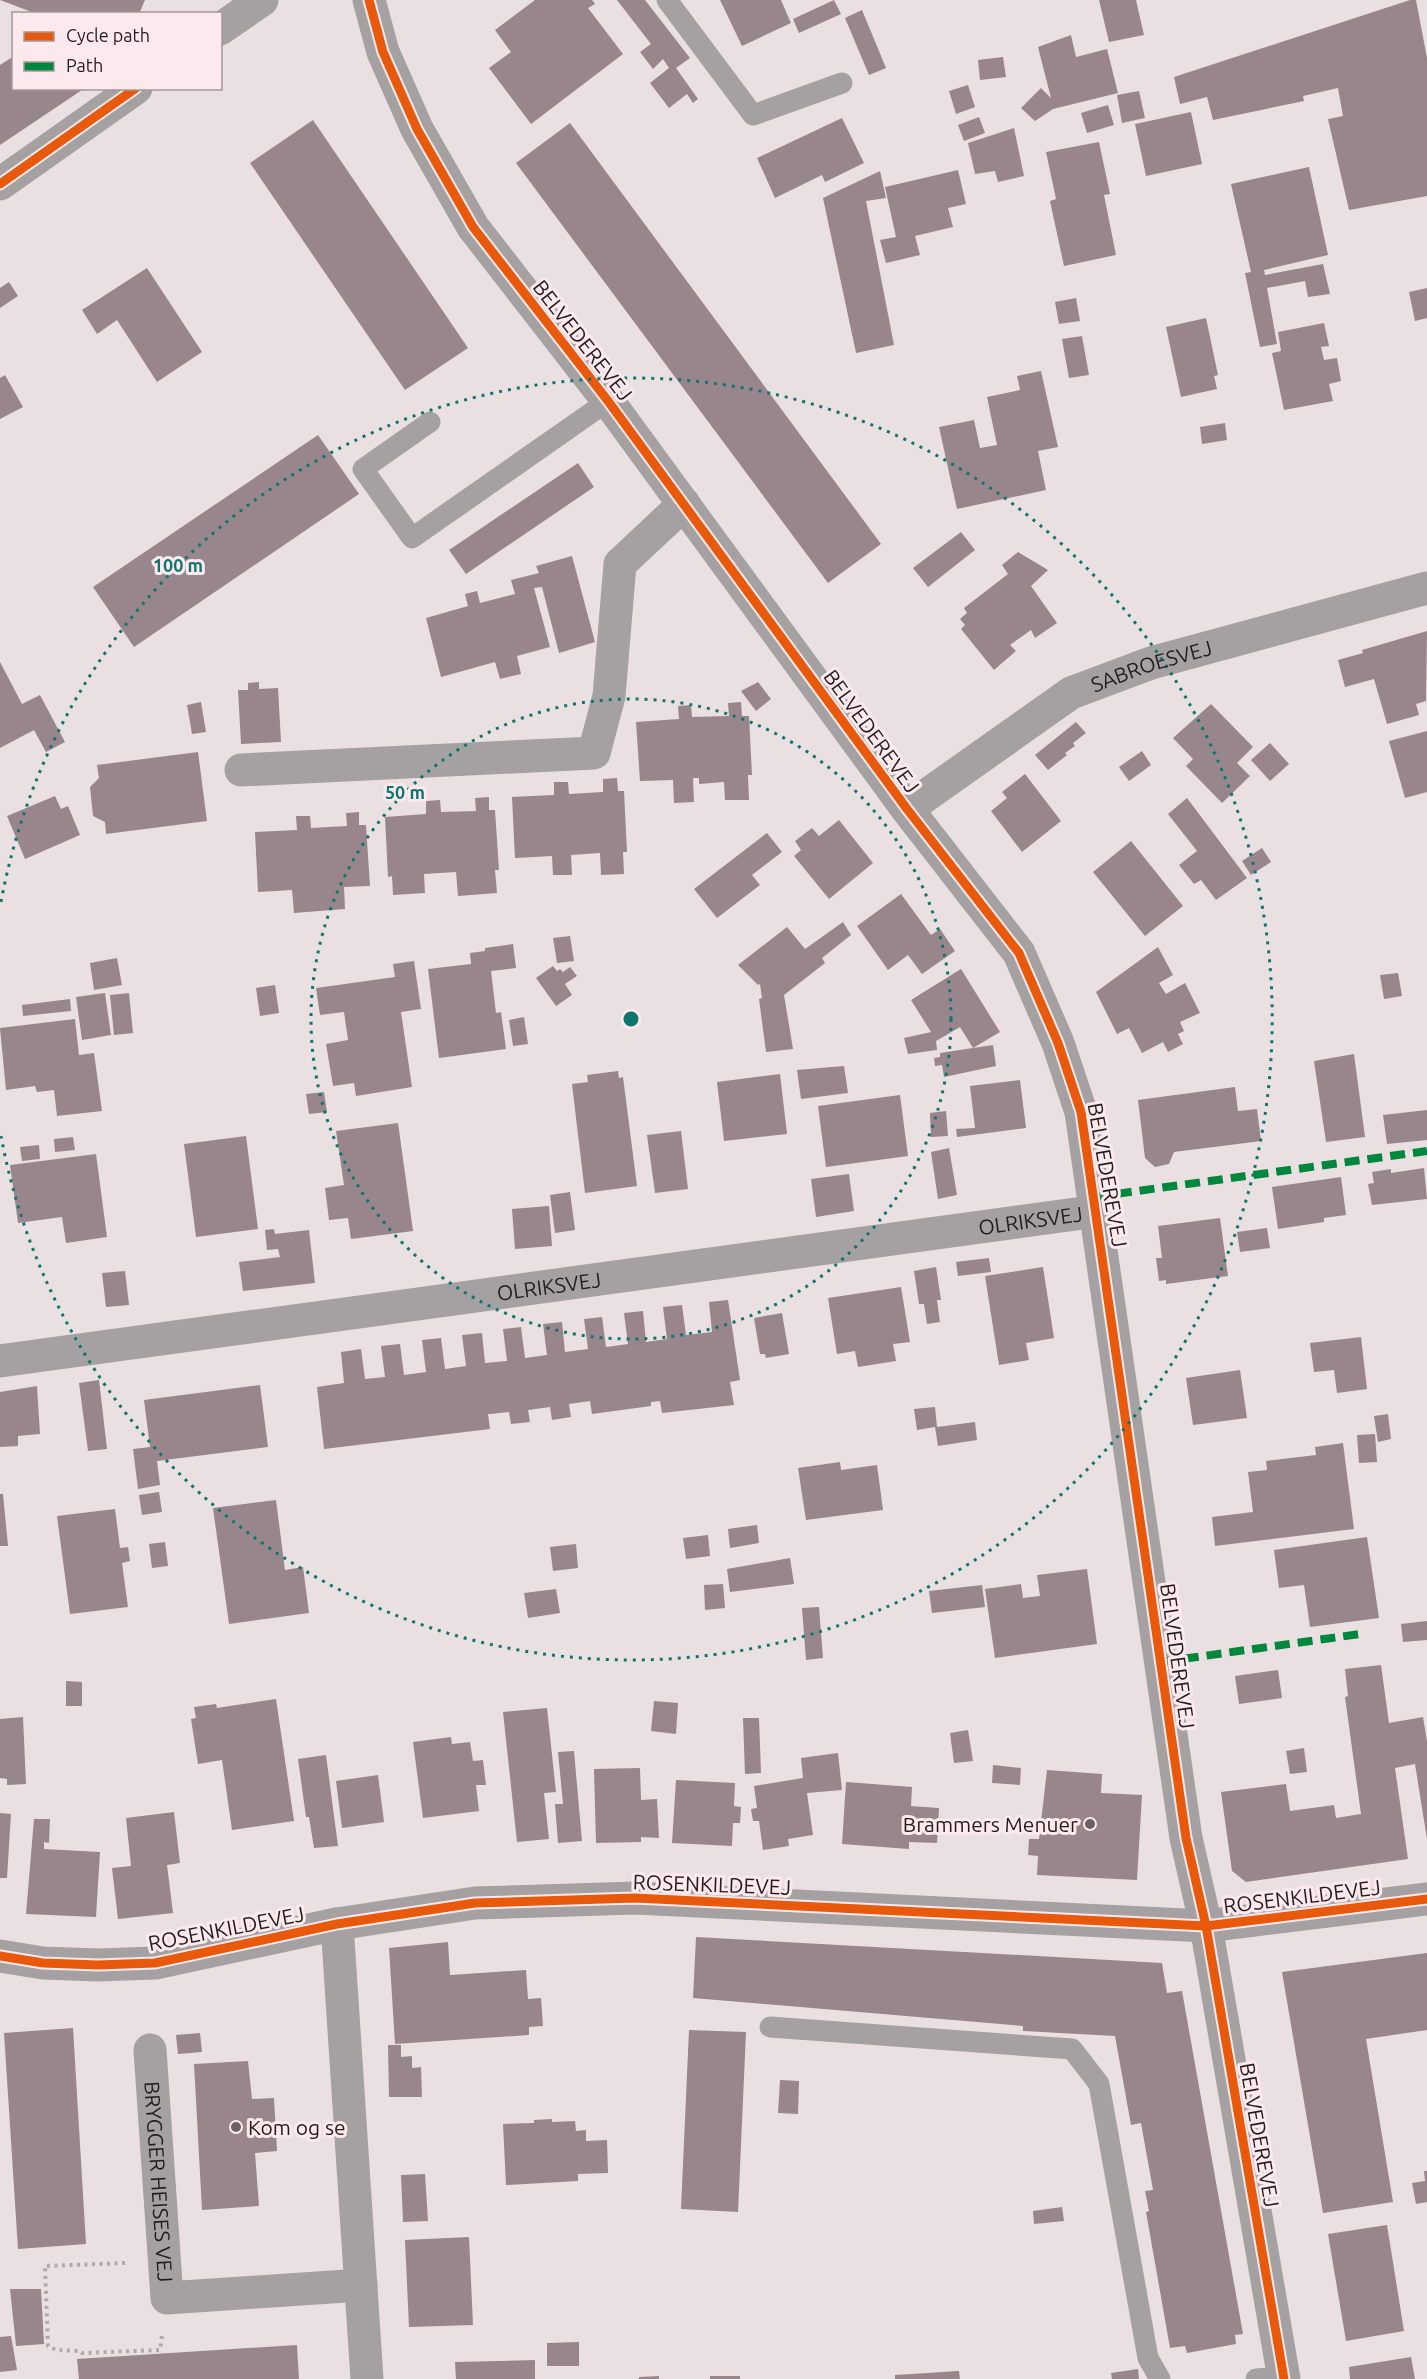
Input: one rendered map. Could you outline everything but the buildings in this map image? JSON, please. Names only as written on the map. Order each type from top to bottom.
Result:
[{"type":"street","points":[[222,28],[262,0]]},
{"type":"street","name":"BELVEDEREVEJ","points":[[369,0],[383,52],[417,129],[473,227],[608,401],[907,809],[1020,953],[1058,1042],[1081,1112],[1098,1211],[1186,1838],[1206,1926],[1275,2378]]},
{"type":"street","points":[[0,184],[133,90]]},
{"type":"street","points":[[240,770],[594,753],[609,696],[620,564],[684,504]]},
{"type":"street","name":"SABROESVEJ","points":[[907,809],[1071,693],[1150,663],[1427,588]]},
{"type":"street","name":"OLRIKSVEJ","points":[[0,1361],[1098,1211]]},
{"type":"street","name":"ROSENKILDEVEJ","points":[[0,1956],[43,1963],[155,1963],[337,1924],[475,1903],[635,1898],[1206,1926],[1427,1899]]},
{"type":"street","points":[[337,1924],[367,2379]]},
{"type":"street","name":"BRYGGER HEISES VEJ","points":[[150,2050],[166,2298],[361,2285]]},
{"type":"lane","points":[[667,0],[753,115],[842,83]]},
{"type":"lane","points":[[430,422],[363,469],[412,538],[608,401]]},
{"type":"lane","points":[[770,2027],[1072,2049],[1099,2084],[1148,2358],[1160,2379]]},
{"type":"path","points":[[164,2262],[45,2266],[48,2346],[56,2350],[80,2351],[82,2354],[160,2350],[166,2298]]},
{"type":"marked path","points":[[1094,1197],[1427,1151]]},
{"type":"marked path","points":[[1161,1662],[1360,1634]]},
{"type":"cycle path","points":[[369,0],[383,52],[417,129],[473,227],[608,401],[907,809],[1019,953],[1058,1043],[1081,1112],[1186,1838],[1206,1926],[1284,2379]]},
{"type":"cycle path","points":[[0,184],[133,90]]},
{"type":"cycle path","points":[[0,1956],[43,1963],[98,1965],[155,1963],[337,1924],[475,1903],[635,1898],[1206,1926],[1427,1899]]},
{"type":"place","name":"Brammers Menuer","points":[[1090,1824]]},
{"type":"place","name":"Kom og se","points":[[236,2127]]}]
